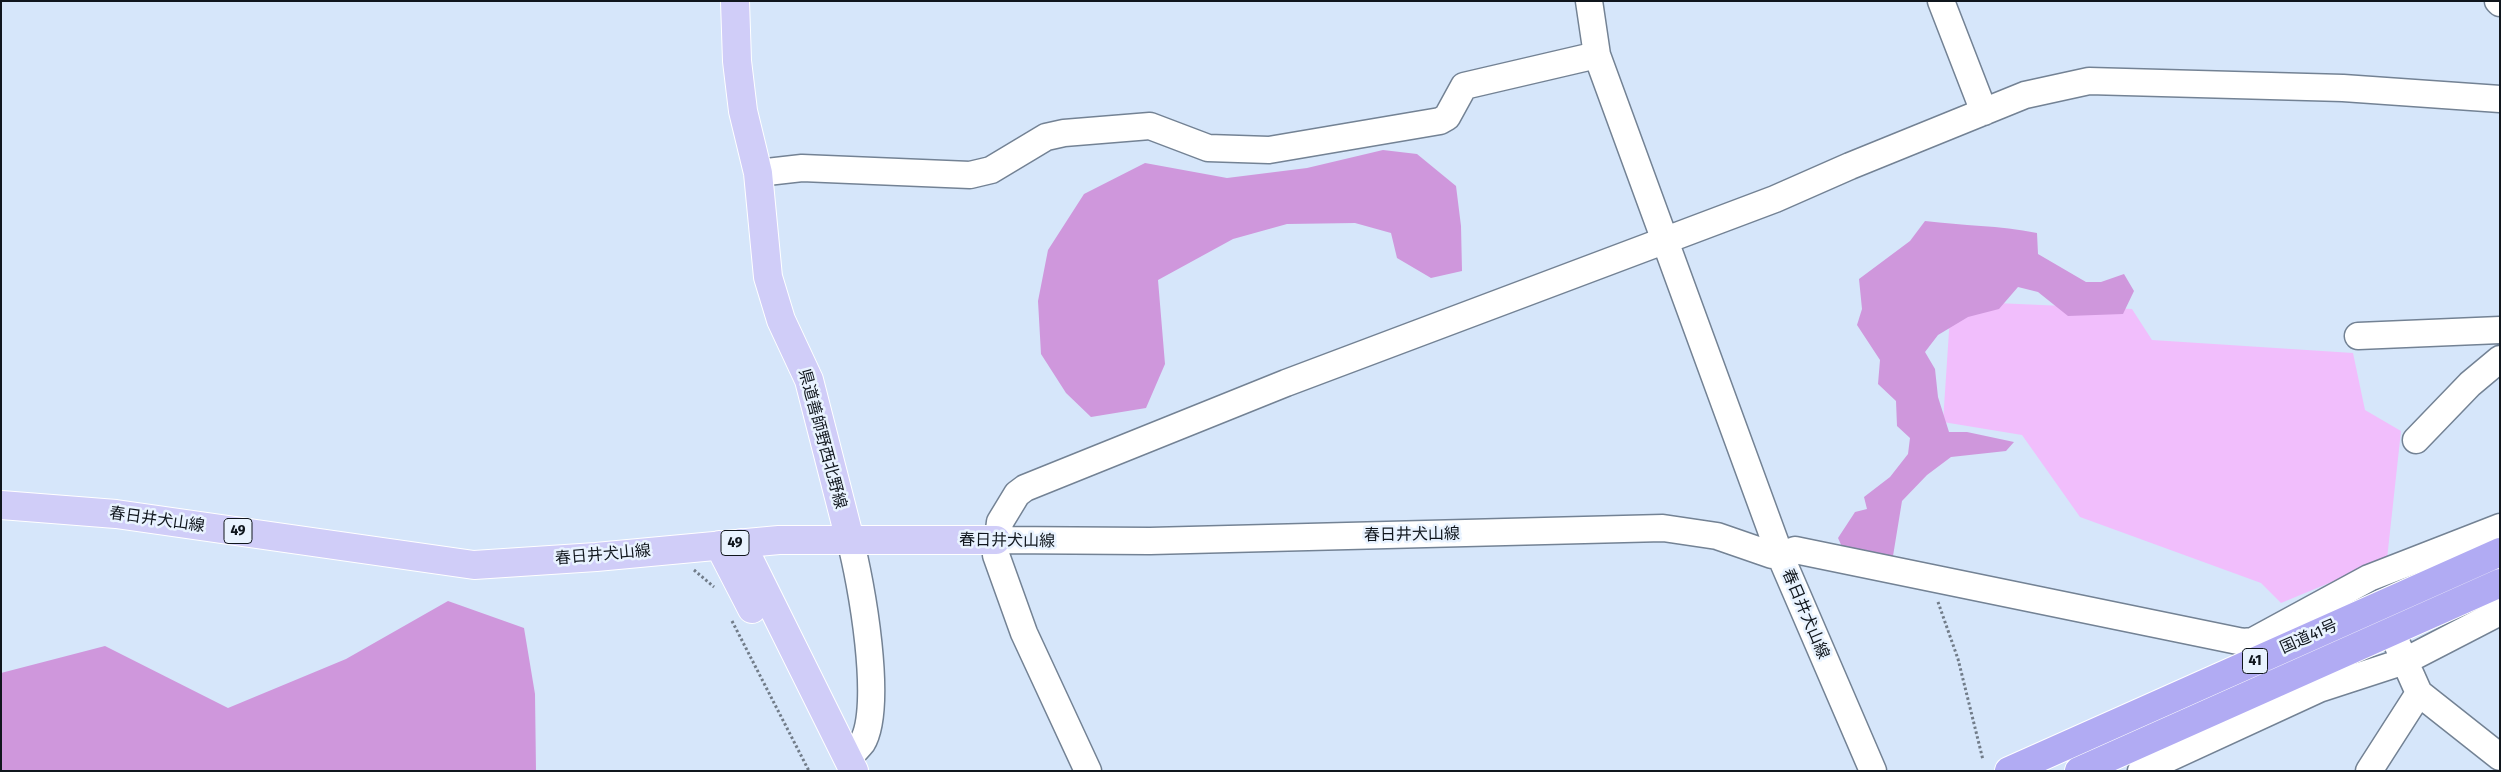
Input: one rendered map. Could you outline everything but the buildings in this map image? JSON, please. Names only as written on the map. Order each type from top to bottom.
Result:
[{"type":"highway","name":"国道41号","points":[[2009,771],[2500,552]]},
{"type":"highway","name":"国道41号","points":[[2079,771],[2500,583]]},
{"type":"main road","name":"県道善師野西北野線","points":[[735,1],[737,61],[743,111],[758,173],[768,277],[781,320],[809,380],[850,540]]},
{"type":"main road","name":"春日井犬山線","points":[[1,505],[116,514],[474,565],[596,557],[730,544],[850,540],[996,540]]},
{"type":"main road","name":"県道善師野西北野線","points":[[730,544],[846,766]]},
{"type":"street","points":[[1589,1],[1597,55],[1780,555],[1795,550],[2243,642],[2253,641],[2500,527]]},
{"type":"street","points":[[1941,1],[1984,112]]},
{"type":"street","points":[[758,173],[802,168],[970,175],[991,170],[1046,137],[1064,133],[1150,126],[1208,148],[1269,150],[1302,146],[1440,121],[1447,117],[1464,86],[1597,55]]},
{"type":"street","points":[[1088,771],[1024,633],[996,554],[996,540],[1005,512],[1017,494],[1025,488],[1286,383],[1776,198],[2025,95],[2089,81],[2343,88],[2500,98]]},
{"type":"street","points":[[2358,336],[2500,330]]},
{"type":"street","points":[[2416,440],[2470,384],[2500,359]]},
{"type":"street","name":"春日井犬山線","points":[[996,540],[1150,541],[1663,528],[1717,536],[1772,555],[1780,555],[1873,771]]},
{"type":"street","name":"県道善師野西北野線","points":[[846,766],[862,742],[869,716],[869,660],[864,601],[850,540]]},
{"type":"street","points":[[2141,771],[2401,652],[2500,612]]},
{"type":"street","points":[[2401,652],[2419,693],[2500,757]]},
{"type":"street","points":[[2369,771],[2419,693]]},
{"type":"path","points":[[677,548],[682,559],[715,588]]},
{"type":"path","points":[[1930,577],[1958,659],[1983,760]]},
{"type":"path","points":[[728,613],[809,771]]},
{"type":"shaded area","points":[[1383,150],[1417,154],[1456,186],[1461,226],[1462,271],[1431,278],[1397,258],[1391,233],[1355,223],[1287,224],[1233,239],[1158,280],[1165,364],[1146,408],[1091,417],[1066,393],[1041,354],[1038,301],[1048,250],[1084,194],[1145,163],[1227,178],[1307,168]]},
{"type":"shaded area","points":[[1925,221],[2009,228],[2037,233],[2038,254],[2086,282],[2101,282],[2124,274],[2134,291],[2123,314],[2068,316],[2038,292],[2018,287],[1999,309],[1968,317],[1938,335],[1925,352],[1935,369],[1938,397],[1949,432],[1967,432],[2014,442],[2006,451],[1951,457],[1927,475],[1902,501],[1893,556],[1866,554],[1843,549],[1838,538],[1855,512],[1867,509],[1864,497],[1890,477],[1908,454],[1910,438],[1897,426],[1896,401],[1878,384],[1880,360],[1857,325],[1862,309],[1859,279],[1910,241]]},
{"type":"shaded area","points":[[1951,301],[2132,309],[2152,340],[2353,353],[2365,410],[2401,431],[2387,559],[2281,603],[2261,583],[2080,517],[2022,435],[1943,422]]},
{"type":"shaded area","points":[[448,601],[524,628],[535,694],[536,771],[1,771],[1,673],[105,646],[228,708],[346,659]]}]
